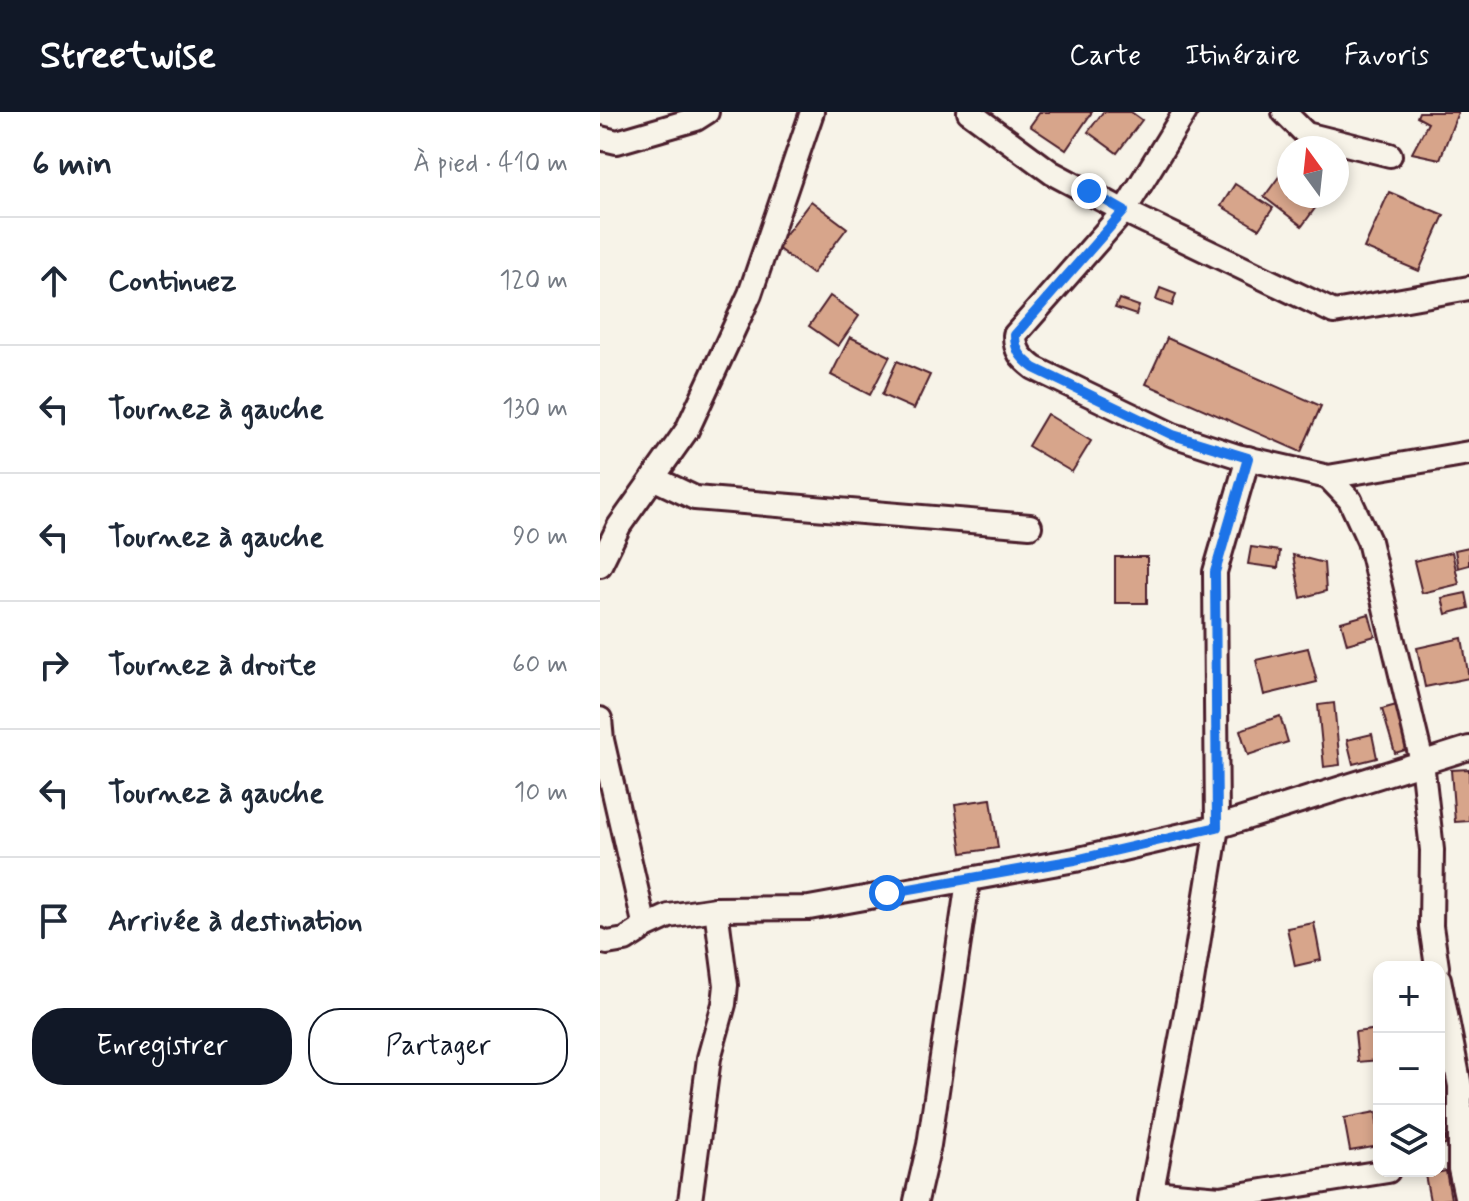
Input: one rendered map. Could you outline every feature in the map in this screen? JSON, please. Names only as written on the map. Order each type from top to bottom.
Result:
[{"type":"street","points":[[600,138],[617,142],[696,119],[707,112]]},
{"type":"street","points":[[600,565],[619,526],[687,430],[750,294],[812,112]]},
{"type":"street","points":[[969,112],[1052,173],[1334,312],[1469,288]]},
{"type":"street","points":[[1185,112],[1124,211],[1015,335],[1015,348],[1022,359],[1034,368],[1173,435],[1248,458],[1328,477],[1469,453]]},
{"type":"street","points":[[1284,112],[1306,134],[1390,155]]},
{"type":"street","points":[[1248,458],[1215,572],[1217,827],[1192,981],[1151,1196],[1220,1198],[1373,1173]]},
{"type":"street","points":[[1328,477],[1350,500],[1369,541],[1422,762],[1432,850],[1431,926],[1436,961]]},
{"type":"street","points":[[653,478],[695,498],[1030,526]]},
{"type":"street","points":[[600,719],[602,740],[645,927]]},
{"type":"street","points":[[600,940],[607,943],[625,940],[669,916],[716,909],[809,908],[1075,860],[1217,827],[1469,748]]},
{"type":"street","points":[[916,1201],[929,1145],[968,881]]},
{"type":"street","points":[[690,1201],[709,1058],[726,985],[716,909]]},
{"type":"street","points":[[1445,1010],[1460,1086],[1450,1161],[1467,1201]]},
{"type":"building","points":[[1040,112],[1092,112],[1066,150],[1030,126]]},
{"type":"building","points":[[1103,112],[1131,112],[1142,120],[1117,153],[1088,132]]},
{"type":"building","points":[[1419,112],[1458,112],[1440,159],[1412,153],[1428,123],[1417,117]]},
{"type":"building","points":[[1277,179],[1277,207],[1264,197]]},
{"type":"building","points":[[1235,184],[1273,208],[1259,229],[1221,206]]},
{"type":"building","points":[[1389,192],[1444,215],[1419,271],[1364,248]]},
{"type":"building","points":[[811,201],[847,228],[812,274],[776,247]]},
{"type":"building","points":[[1278,208],[1315,208],[1302,226]]},
{"type":"building","points":[[1160,288],[1176,294],[1172,306],[1156,300]]},
{"type":"building","points":[[830,296],[859,316],[838,346],[809,326]]},
{"type":"building","points":[[1119,299],[1139,306],[1136,315],[1115,308]]},
{"type":"building","points":[[850,337],[890,356],[870,395],[831,375]]},
{"type":"building","points":[[1167,338],[1321,406],[1301,452],[1146,384]]},
{"type":"building","points":[[897,361],[930,375],[914,409],[882,395]]},
{"type":"building","points":[[1047,414],[1091,441],[1072,472],[1028,446]]},
{"type":"building","points":[[1251,547],[1280,551],[1278,568],[1248,564]]},
{"type":"building","points":[[1469,547],[1469,565],[1458,568],[1455,550]]},
{"type":"building","points":[[1452,552],[1459,584],[1422,593],[1414,561]]},
{"type":"building","points":[[1293,555],[1324,563],[1326,591],[1301,598]]},
{"type":"building","points":[[1115,557],[1147,557],[1147,603],[1115,603]]},
{"type":"building","points":[[1466,593],[1469,608],[1446,614],[1442,598]]},
{"type":"building","points":[[1369,614],[1375,636],[1347,644],[1341,622]]},
{"type":"building","points":[[1462,638],[1469,678],[1425,687],[1417,648]]},
{"type":"building","points":[[1308,648],[1317,682],[1264,695],[1256,660]]},
{"type":"building","points":[[1334,703],[1340,765],[1324,767],[1318,705]]},
{"type":"building","points":[[1400,704],[1412,748],[1395,753],[1382,709]]},
{"type":"building","points":[[1280,716],[1288,742],[1248,755],[1240,730]]},
{"type":"building","points":[[1372,734],[1377,758],[1353,764],[1347,740]]},
{"type":"building","points":[[1469,769],[1469,821],[1455,822],[1451,770]]},
{"type":"building","points":[[991,799],[998,848],[962,853],[955,804]]},
{"type":"building","points":[[1314,923],[1321,960],[1295,966],[1287,928]]},
{"type":"building","points":[[1373,1030],[1373,1061],[1358,1062],[1355,1032]]},
{"type":"building","points":[[1373,1113],[1373,1147],[1350,1151],[1344,1118]]},
{"type":"building","points":[[1445,1171],[1451,1199],[1430,1201],[1425,1177],[1445,1177]]},
{"type":"route","points":[[887,893],[1075,860],[1217,827],[1215,572],[1248,458],[1173,435],[1034,368],[1022,359],[1015,348],[1015,335],[1124,211],[1089,191]]}]
